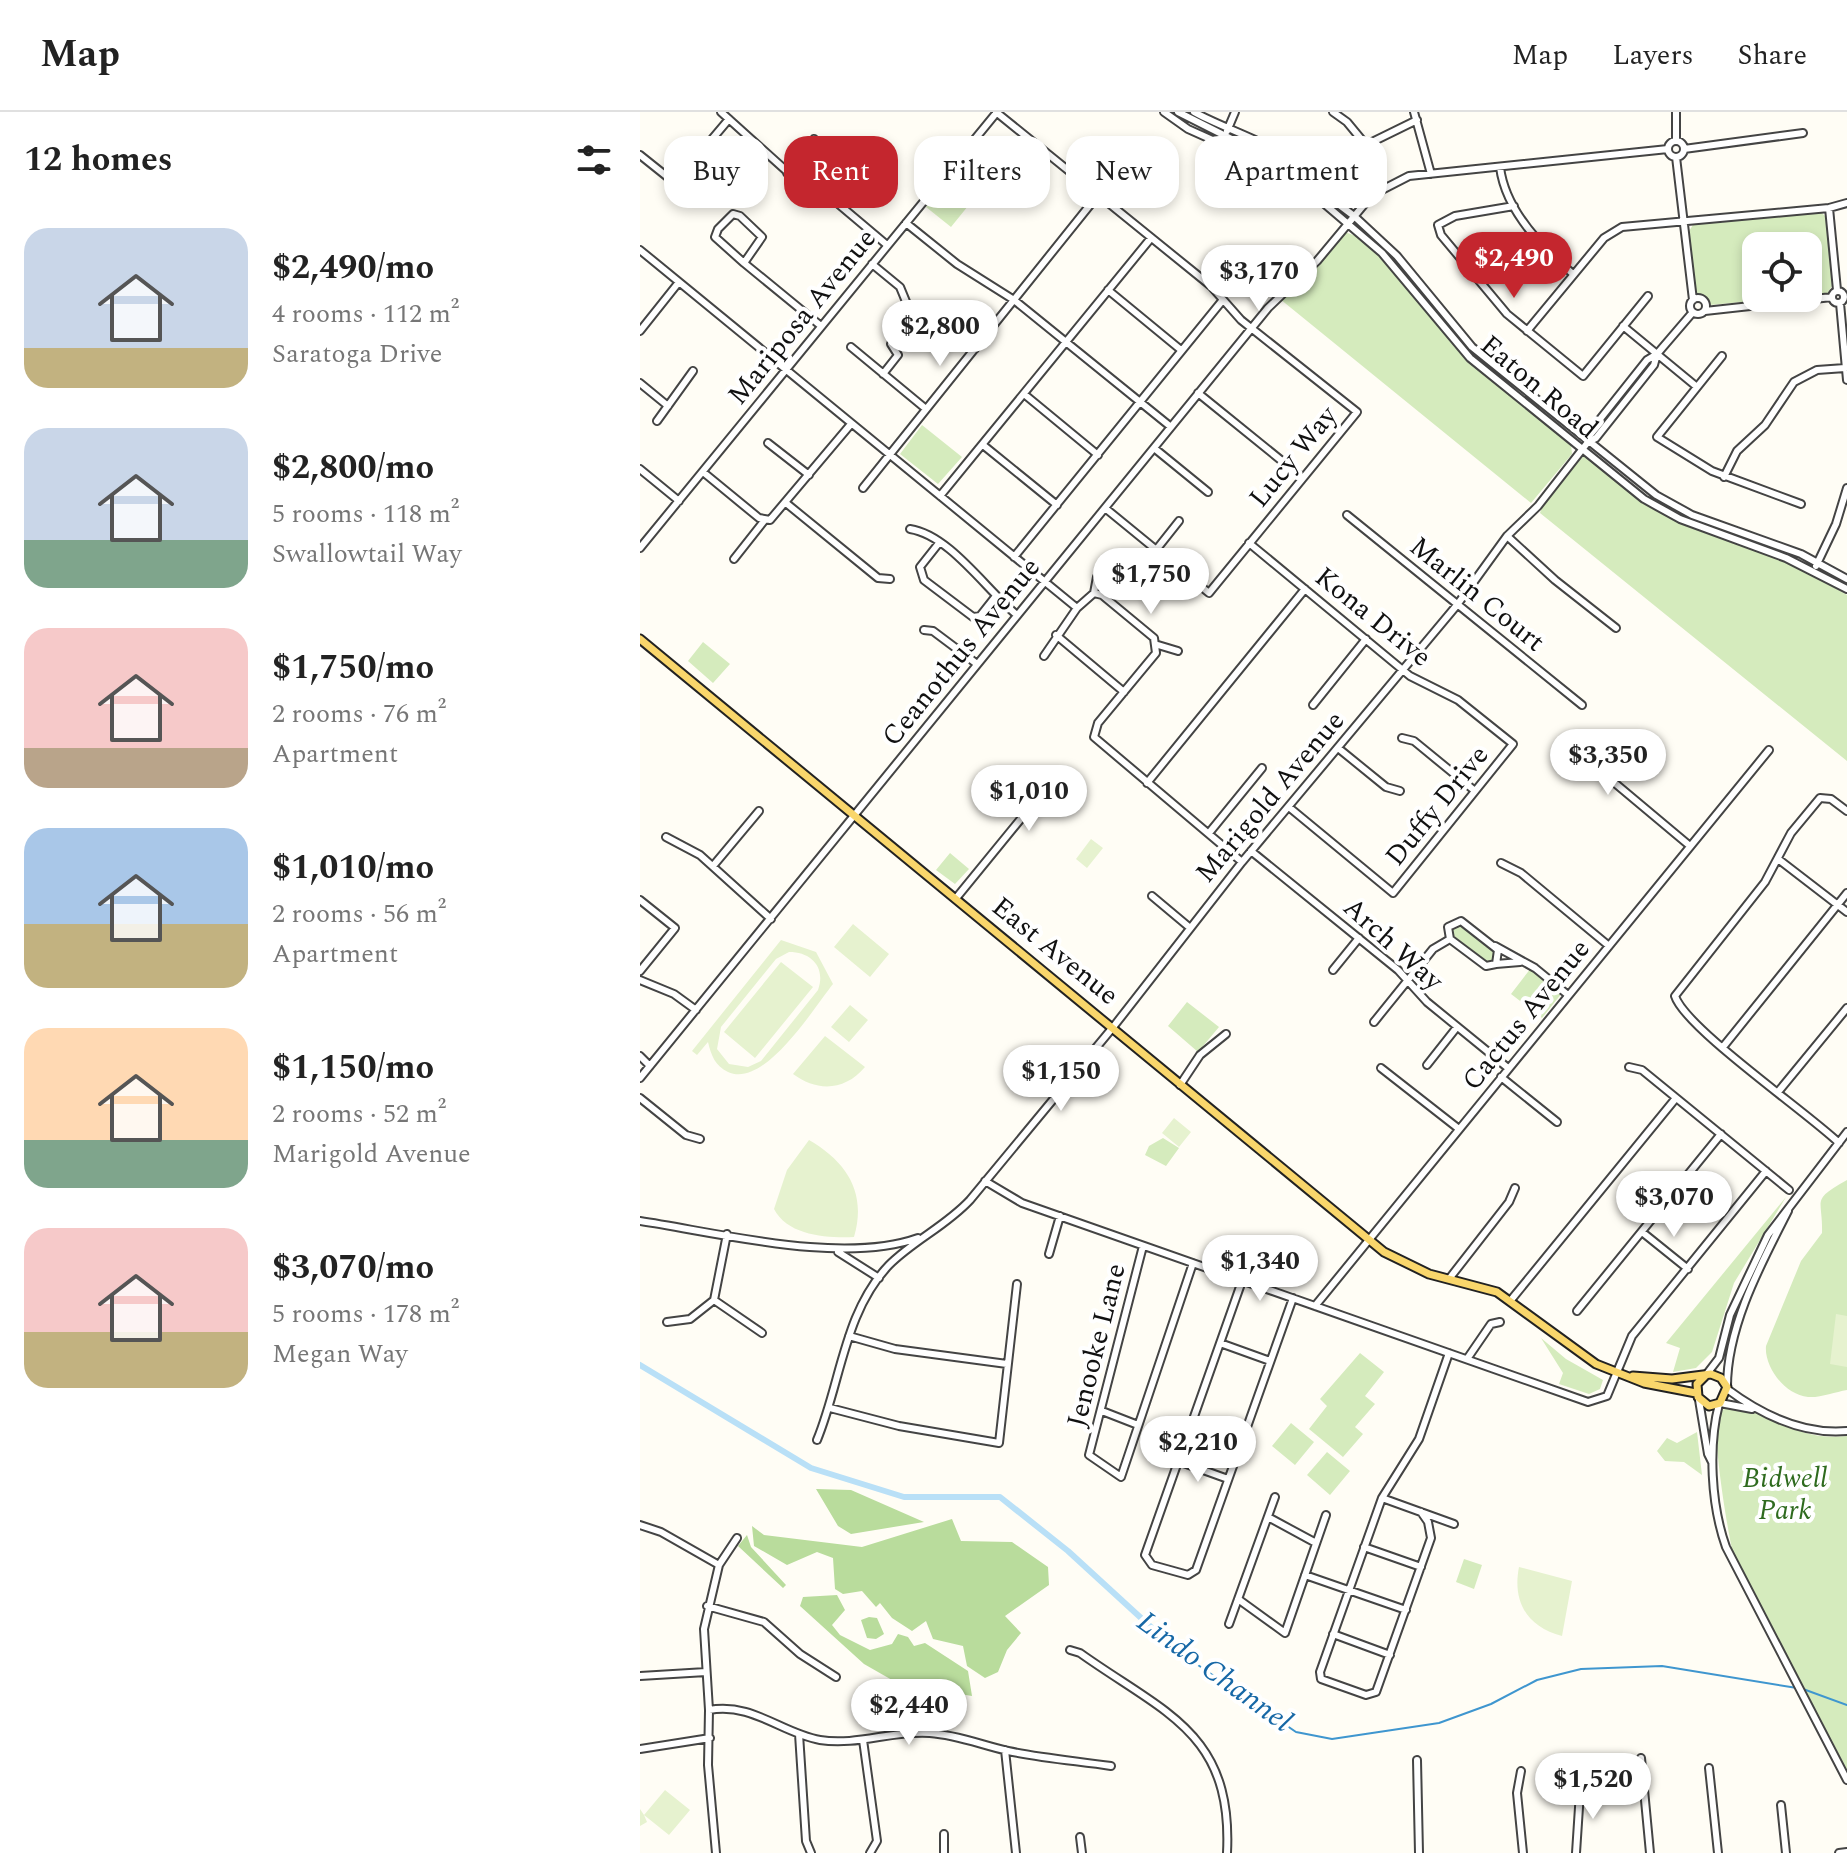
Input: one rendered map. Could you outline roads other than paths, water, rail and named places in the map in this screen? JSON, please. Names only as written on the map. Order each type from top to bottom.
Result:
[{"type":"main road","name":"East Avenue","points":[[640,639],[1114,1026],[1180,1085],[1369,1240],[1401,1262],[1449,1279],[1482,1286],[1511,1300],[1583,1357],[1644,1383],[1698,1396]]},
{"type":"main road","name":"East Avenue","points":[[1631,1376],[1705,1376]]},
{"type":"main road","points":[[1705,1376],[1721,1378],[1727,1388],[1720,1404],[1709,1406],[1698,1396],[1697,1384],[1705,1376]]},
{"type":"street","points":[[721,112],[784,170]]},
{"type":"street","name":"Lucy Way","points":[[996,112],[1066,169]]},
{"type":"street","name":"Mariposa Avenue","points":[[640,548],[996,112]]},
{"type":"street","name":"Eaton Road","points":[[1164,112],[1188,129],[1210,136]]},
{"type":"street","name":"Eaton Road","points":[[1178,112],[1217,136]]},
{"type":"street","name":"Eaton Road","points":[[1194,112],[1244,136]]},
{"type":"street","points":[[1225,136],[1235,112]]},
{"type":"street","points":[[1333,112],[1359,136]]},
{"type":"street","points":[[1414,112],[1431,174]]},
{"type":"street","points":[[1676,112],[1676,141],[1684,149]]},
{"type":"street","points":[[640,155],[675,183],[729,119]]},
{"type":"street","points":[[1384,136],[1417,120]]},
{"type":"street","points":[[1676,157],[1684,149],[1803,133]]},
{"type":"street","points":[[1676,141],[1668,149],[1676,157],[1686,219],[1693,312],[1832,297],[1844,299]]},
{"type":"street","name":"Ceanothus Avenue","points":[[640,1078],[1198,393],[1253,327],[1383,186],[1409,176],[1668,149]]},
{"type":"street","points":[[1500,167],[1503,186],[1514,206],[1543,245],[1573,274]]},
{"type":"street","points":[[1527,331],[1613,231],[1633,225],[1829,208],[1847,203]]},
{"type":"street","points":[[1514,206],[1455,216],[1438,225],[1441,235],[1462,264],[1527,331],[1583,376],[1648,296]]},
{"type":"street","points":[[843,208],[887,245]]},
{"type":"street","points":[[863,488],[1088,208]]},
{"type":"street","name":"Lucy Way","points":[[1114,208],[1211,286],[1222,301],[1357,412],[1209,593],[1156,550]]},
{"type":"street","name":"Eaton Road","points":[[1328,208],[1396,268],[1454,343],[1634,491],[1670,513],[1814,571],[1847,589]]},
{"type":"street","name":"Eaton Road","points":[[1343,208],[1397,256],[1472,347],[1588,442],[1675,506],[1818,563],[1847,579]]},
{"type":"street","points":[[1829,208],[1837,290],[1844,299],[1847,380]]},
{"type":"street","points":[[744,263],[762,237],[740,216],[733,214],[718,229],[715,237],[744,263],[821,326]]},
{"type":"street","points":[[906,223],[957,264],[1014,300],[1171,427]]},
{"type":"street","points":[[940,496],[1151,238]]},
{"type":"street","points":[[640,250],[1077,608]]},
{"type":"street","points":[[872,264],[900,287],[907,304]]},
{"type":"street","points":[[640,331],[679,282]]},
{"type":"street","points":[[1108,290],[1181,350]]},
{"type":"street","points":[[1832,297],[1837,290]]},
{"type":"street","points":[[1693,300],[1704,300],[1705,311]]},
{"type":"street","points":[[1014,557],[1222,301]]},
{"type":"street","name":"Marigold Avenue","points":[[925,1236],[958,1213],[1114,1026],[1189,927],[1457,605],[1507,536],[1538,506],[1588,442],[1589,433],[1647,360],[1657,354],[1693,312]]},
{"type":"street","points":[[941,322],[975,349]]},
{"type":"street","points":[[1623,326],[1697,387]]},
{"type":"street","points":[[883,374],[898,355],[891,344]]},
{"type":"street","points":[[851,347],[926,409]]},
{"type":"street","points":[[1722,356],[1657,437],[1724,477],[1801,504]]},
{"type":"street","points":[[1724,477],[1737,451],[1765,425],[1794,382],[1817,370],[1846,365]]},
{"type":"street","points":[[657,421],[693,371]]},
{"type":"street","points":[[640,383],[668,406]]},
{"type":"street","points":[[1198,393],[1303,478]]},
{"type":"street","points":[[1024,394],[1098,455]]},
{"type":"street","points":[[734,559],[764,521],[775,517],[851,424]]},
{"type":"street","points":[[768,443],[809,475]]},
{"type":"street","points":[[983,445],[1057,505]]},
{"type":"street","points":[[1154,448],[1208,492]]},
{"type":"street","points":[[640,469],[679,501]]},
{"type":"street","points":[[703,472],[764,521]]},
{"type":"street","points":[[1814,571],[1845,503],[1847,488]]},
{"type":"street","points":[[786,503],[878,578],[890,579]]},
{"type":"street","points":[[1105,508],[1156,550],[1179,521]]},
{"type":"street","name":"Marlin Court","points":[[1347,515],[1582,705]]},
{"type":"street","points":[[910,529],[923,530],[978,575],[995,597],[1017,615]]},
{"type":"street","points":[[1507,536],[1555,580],[1616,628]]},
{"type":"street","points":[[939,543],[920,567],[924,580],[973,617],[980,616],[995,597]]},
{"type":"street","name":"Kona Drive","points":[[1249,543],[1418,682],[1458,700],[1513,744]]},
{"type":"street","points":[[1044,656],[1077,608],[1094,593],[1097,577],[1105,566]]},
{"type":"street","points":[[1147,783],[1305,589]]},
{"type":"street","points":[[1094,593],[1102,595],[1154,638],[1158,645],[1178,651]]},
{"type":"street","points":[[924,630],[933,631],[977,664]]},
{"type":"street","points":[[1056,635],[1124,692]]},
{"type":"street","points":[[1313,705],[1366,639]]},
{"type":"street","points":[[1158,645],[1094,733],[1097,742],[1242,862]]},
{"type":"street","points":[[1616,735],[1592,764],[1690,846]]},
{"type":"street","points":[[1402,738],[1414,741],[1475,791]]},
{"type":"street","name":"Duffy Drive","points":[[1290,808],[1393,893],[1513,744]]},
{"type":"street","points":[[1338,748],[1386,787],[1400,791]]},
{"type":"street","name":"Cactus Avenue","points":[[1315,1306],[1769,750]]},
{"type":"street","points":[[1209,833],[1262,768]]},
{"type":"street","points":[[957,897],[1033,804],[997,775]]},
{"type":"street","points":[[1839,1143],[1723,1047],[1676,1001],[1677,989],[1765,882],[1791,833],[1824,797],[1847,811]]},
{"type":"street","points":[[713,866],[759,811]]},
{"type":"street","points":[[666,837],[713,866],[771,919]]},
{"type":"street","name":"Arch Way","points":[[1251,851],[1359,938],[1457,1027],[1508,1068]]},
{"type":"street","points":[[1778,859],[1847,912]]},
{"type":"street","points":[[1501,863],[1521,873],[1609,946]]},
{"type":"street","points":[[1723,1047],[1847,893]]},
{"type":"street","points":[[1152,896],[1189,927]]},
{"type":"street","points":[[640,900],[675,928],[640,971]]},
{"type":"street","points":[[1527,963],[1486,966],[1450,939],[1448,927],[1461,921],[1494,946],[1527,963],[1568,995]]},
{"type":"street","points":[[1333,970],[1359,938]]},
{"type":"street","points":[[1374,1022],[1437,945],[1450,939]]},
{"type":"street","points":[[1494,946],[1500,955],[1496,964]]},
{"type":"street","points":[[640,980],[674,994],[696,1010]]},
{"type":"street","points":[[1778,1092],[1847,1008]]},
{"type":"street","points":[[1427,1065],[1457,1027]]},
{"type":"street","points":[[1180,1085],[1200,1055],[1226,1034]]},
{"type":"street","points":[[640,1056],[650,1066]]},
{"type":"street","points":[[1629,1067],[1642,1070],[1789,1190]]},
{"type":"street","points":[[1381,1068],[1459,1129]]},
{"type":"street","points":[[1501,1077],[1557,1122]]},
{"type":"street","points":[[640,1098],[686,1135],[700,1139]]},
{"type":"street","points":[[1511,1300],[1676,1098]]},
{"type":"street","points":[[1705,1376],[1719,1358],[1730,1315],[1768,1235],[1847,1132]]},
{"type":"street","points":[[1577,1311],[1721,1134]]},
{"type":"street","points":[[985,1181],[1004,1194],[1060,1216],[1552,1390],[1596,1402],[1607,1396],[1632,1336],[1766,1171]]},
{"type":"street","points":[[1449,1279],[1509,1202],[1515,1188]]},
{"type":"street","points":[[1763,1412],[1727,1388],[1728,1359],[1736,1329],[1792,1203]]},
{"type":"street","points":[[1049,1254],[1060,1216]]},
{"type":"street","points":[[640,1221],[827,1248],[888,1248],[925,1236]]},
{"type":"street","points":[[1642,1232],[1688,1269]]},
{"type":"street","points":[[667,1322],[690,1319],[714,1300],[727,1234]]},
{"type":"street","points":[[817,1440],[830,1408],[856,1315],[879,1278],[925,1236]]},
{"type":"street","name":"Jenooke Lane","points":[[1138,1425],[1121,1477],[1089,1455],[1143,1246]]},
{"type":"street","points":[[827,1248],[854,1260],[879,1278]]},
{"type":"street","points":[[1102,1411],[1138,1425],[1193,1263]]},
{"type":"street","points":[[1242,1281],[1145,1555],[1152,1565],[1188,1575],[1196,1570],[1293,1298]]},
{"type":"street","points":[[830,1408],[899,1426],[999,1443],[1017,1284]]},
{"type":"street","points":[[714,1300],[762,1333]]},
{"type":"street","points":[[1467,1359],[1491,1324],[1500,1322]]},
{"type":"street","points":[[849,1336],[895,1349],[1007,1364]]},
{"type":"street","points":[[1220,1343],[1270,1361]]},
{"type":"street","points":[[1421,1512],[1431,1531],[1406,1610],[1374,1694],[1325,1681],[1320,1672],[1382,1498],[1419,1439],[1449,1353]]},
{"type":"street","points":[[1698,1396],[1712,1462],[1717,1521],[1726,1547],[1847,1780]]},
{"type":"street","points":[[1712,1462],[1715,1453],[1713,1428],[1720,1404],[1763,1412],[1803,1428],[1847,1431]]},
{"type":"street","points":[[1178,1461],[1228,1479]]},
{"type":"street","points":[[1229,1624],[1275,1497]]},
{"type":"street","points":[[1382,1498],[1454,1524]]},
{"type":"street","points":[[1238,1599],[1285,1633],[1326,1515]]},
{"type":"street","points":[[1268,1517],[1316,1543]]},
{"type":"street","points":[[640,1525],[688,1546],[719,1565]]},
{"type":"street","points":[[716,1853],[708,1765],[707,1606],[719,1565],[737,1538]]},
{"type":"street","points":[[1364,1547],[1421,1567]]},
{"type":"street","points":[[1305,1575],[1406,1610]]},
{"type":"street","points":[[707,1606],[764,1622],[800,1654],[836,1677]]},
{"type":"street","points":[[1333,1634],[1390,1655]]},
{"type":"street","points":[[1070,1650],[1080,1653],[1155,1703],[1193,1733],[1208,1754],[1219,1784],[1227,1853]]},
{"type":"street","points":[[640,1676],[706,1672]]},
{"type":"street","points":[[709,1710],[741,1709],[799,1734],[832,1741],[863,1740],[905,1732],[932,1733],[971,1738],[1005,1750],[1111,1766]]},
{"type":"street","points":[[799,1734],[806,1841],[811,1853]]},
{"type":"street","points":[[640,1749],[710,1738]]},
{"type":"street","points":[[863,1740],[877,1841],[870,1853]]},
{"type":"street","points":[[1005,1750],[1016,1853]]},
{"type":"street","points":[[1641,1758],[1650,1853]]},
{"type":"street","points":[[1417,1760],[1419,1853]]},
{"type":"street","points":[[1709,1768],[1718,1853]]},
{"type":"street","points":[[1521,1771],[1517,1793],[1523,1853]]},
{"type":"street","points":[[1576,1853],[1580,1792]]},
{"type":"street","points":[[1781,1805],[1786,1853]]},
{"type":"street","points":[[944,1834],[944,1853]]},
{"type":"street","points":[[1080,1837],[1082,1853]]},
{"type":"street","points":[[1839,1853],[1847,1852]]},
{"type":"waterway","name":"Lindo Channel","points":[[640,1365],[811,1468],[904,1497],[1000,1497],[1068,1551],[1176,1650]]},
{"type":"waterway","name":"Lindo Channel","points":[[1176,1650],[1296,1732],[1332,1739],[1439,1723],[1491,1704],[1537,1680],[1581,1669],[1662,1666],[1797,1688]]},
{"type":"waterway","name":"Lindo Channel","points":[[1803,1689],[1847,1705]]},
{"type":"park label","name":"Bidwell Park","points":[[1785,1493]]}]
